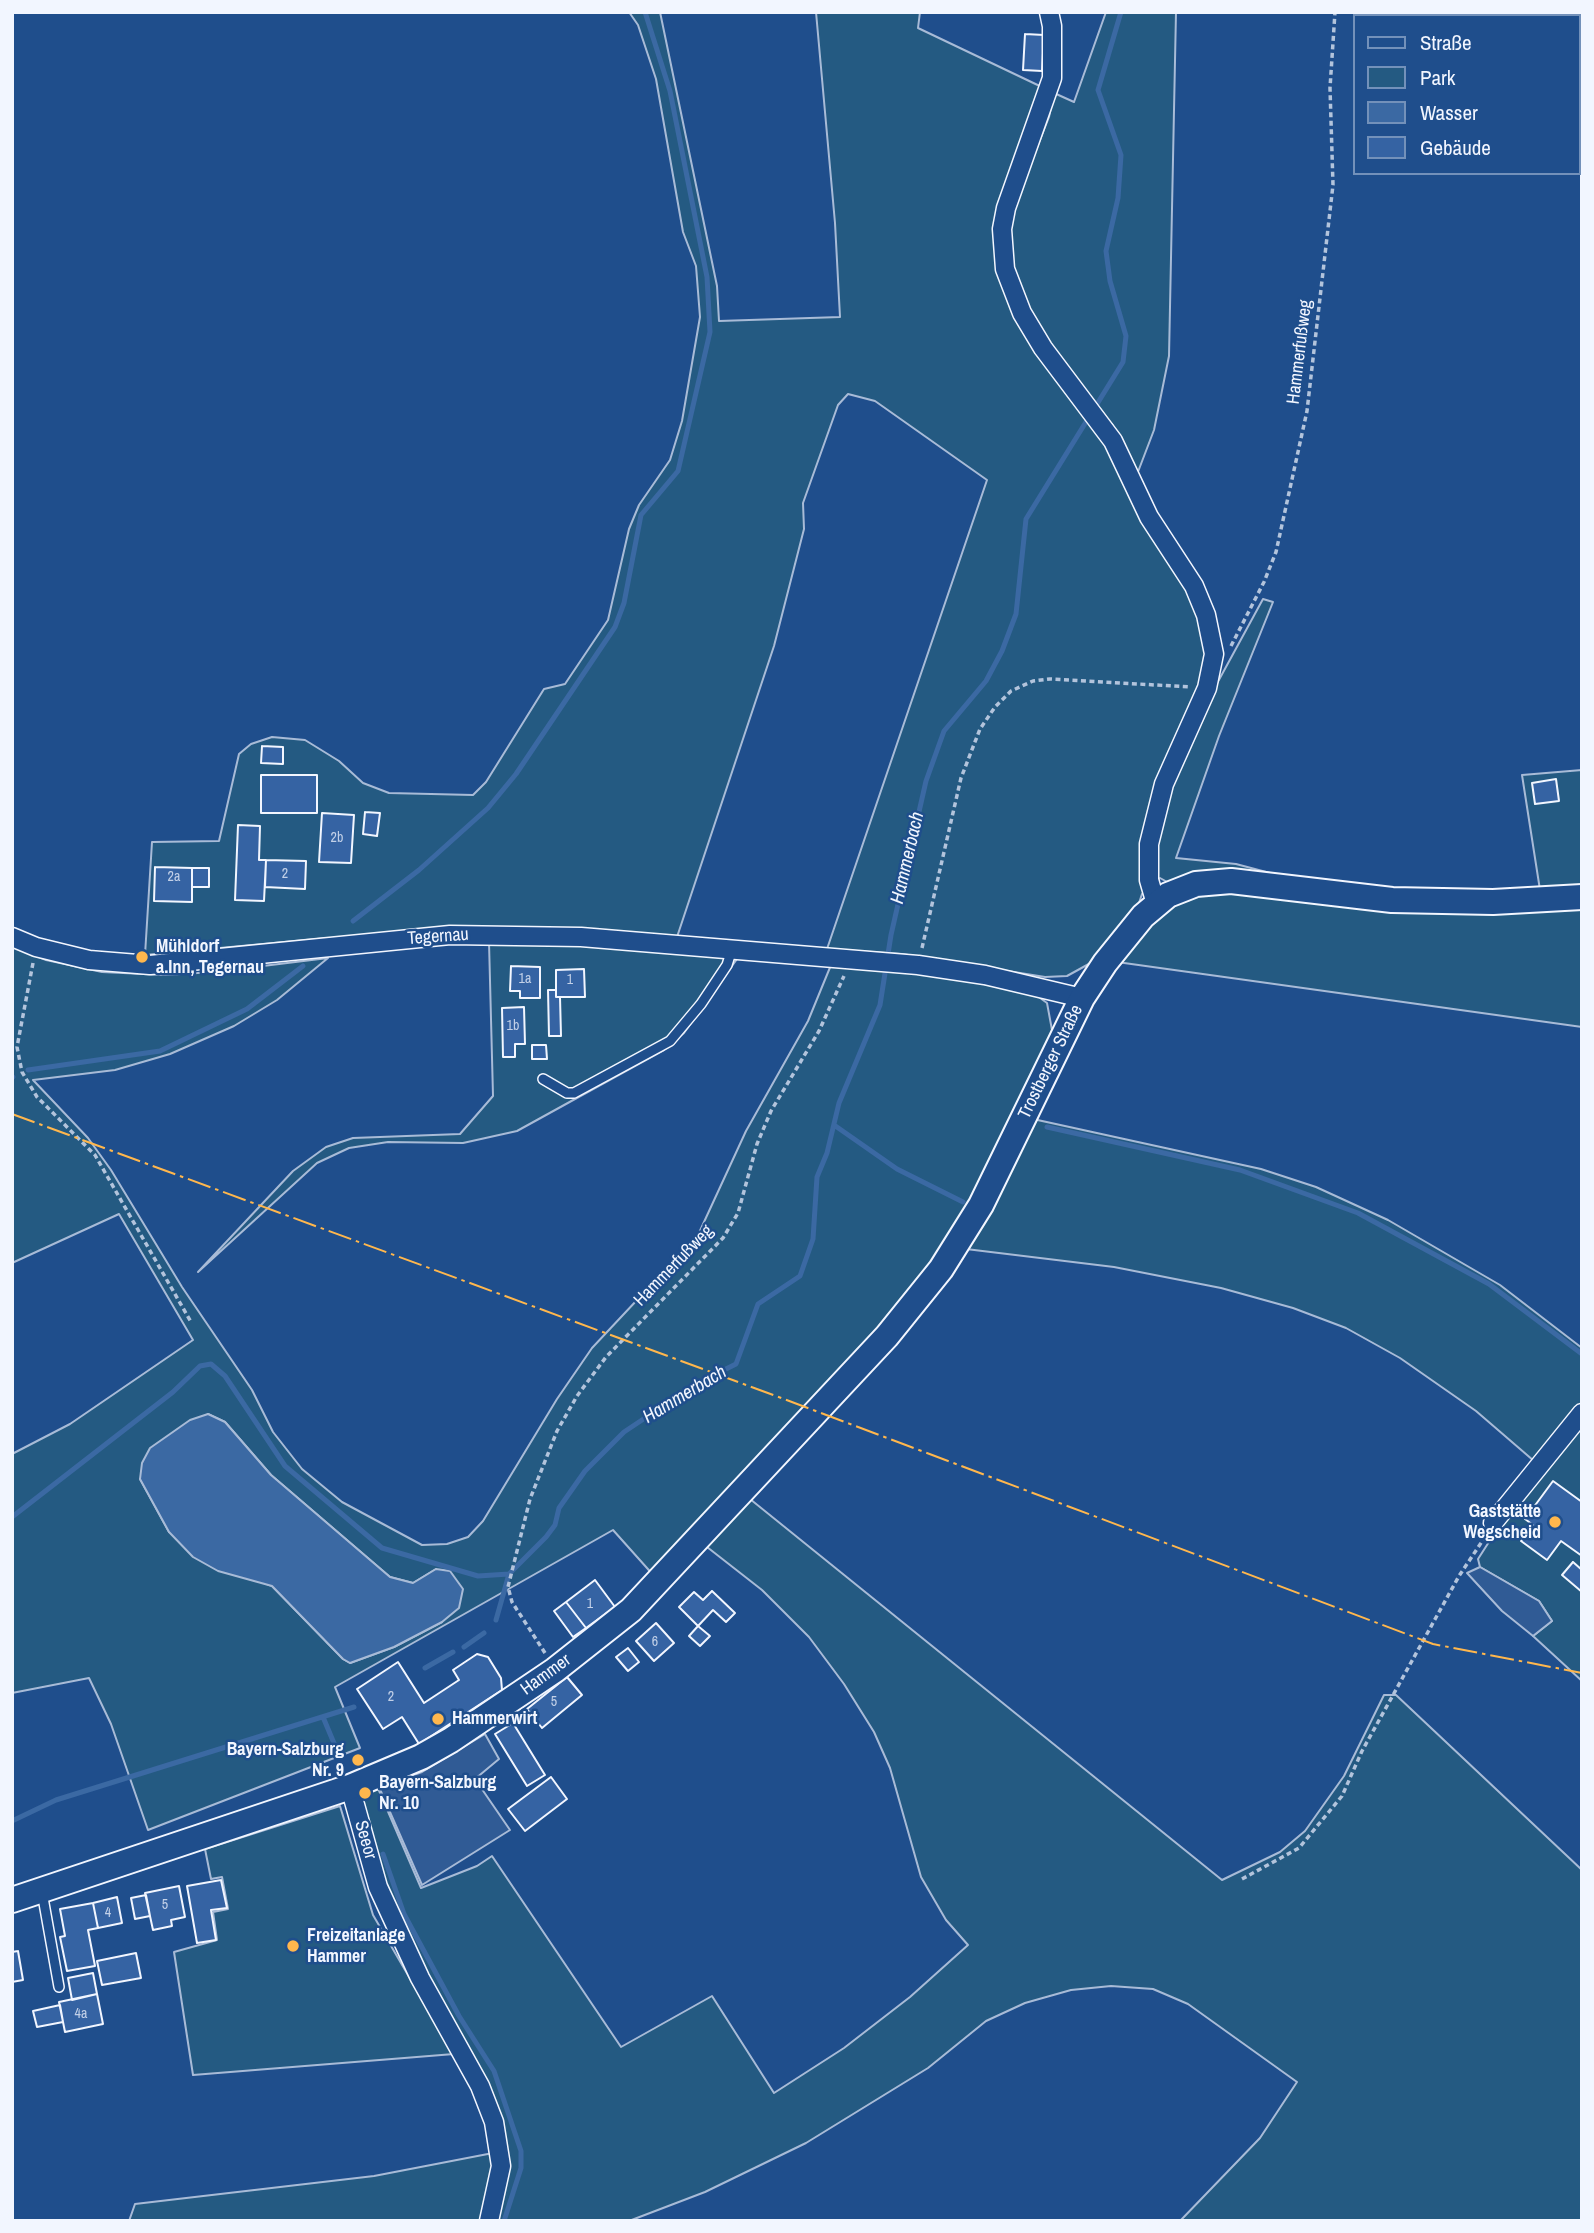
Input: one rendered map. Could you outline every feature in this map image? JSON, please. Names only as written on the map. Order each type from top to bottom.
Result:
[{"type":"main road","name":"Trostberger Straße","points":[[682,1558],[887,1336],[941,1269],[981,1205],[1082,998],[1105,963],[1156,904],[1196,884],[1231,881],[1426,901],[1549,901],[1582,897]]},
{"type":"main road","name":"Hammer","points":[[350,1787],[394,1770],[451,1740],[555,1670],[631,1610],[682,1558]]},
{"type":"main road","points":[[12,1900],[350,1787]]},
{"type":"street","points":[[1049,12],[1052,26],[1052,78],[1006,208],[1003,248],[1008,279],[1022,313],[1043,348],[1104,428],[1149,517],[1200,598],[1214,654],[1207,688],[1164,784],[1149,844],[1149,880],[1156,904]]},
{"type":"street","name":"Tegernau","points":[[12,937],[36,947],[89,960],[150,965],[464,935],[581,937],[911,964],[985,975],[1082,998]]},
{"type":"street","points":[[1493,1524],[1582,1413]]},
{"type":"street","name":"Seeor","points":[[350,1787],[383,1898],[421,1979],[480,2086],[494,2122],[501,2165],[489,2221]]},
{"type":"lane","points":[[542,1079],[567,1093],[574,1093],[670,1041],[707,995],[727,965],[732,949]]},
{"type":"lane","points":[[41,1891],[59,1987]]},
{"type":"path","name":"Hammerfußweg","points":[[1229,648],[1264,582],[1276,552],[1307,411],[1333,185],[1330,88],[1335,12]]},
{"type":"path","points":[[911,964],[961,778],[980,729],[995,707],[1011,691],[1033,681],[1050,679],[1145,682],[1207,688]]},
{"type":"path","points":[[36,947],[17,1047],[22,1072],[37,1097],[95,1155],[191,1322]]},
{"type":"path","name":"Hammerfußweg","points":[[555,1670],[512,1602],[508,1587],[521,1544],[521,1529],[530,1499],[557,1431],[577,1396],[606,1357],[723,1238],[738,1213],[757,1144],[771,1111],[860,959]]},
{"type":"path","points":[[1242,1879],[1299,1848],[1342,1796],[1362,1751],[1453,1587],[1493,1524]]},
{"type":"green space","points":[[629,12],[660,12],[717,286],[719,321],[840,317],[835,223],[816,12],[920,12],[918,28],[1046,89],[1005,197],[1009,257],[1011,214],[1049,117],[1054,93],[1074,102],[1106,12],[1176,12],[1169,356],[1154,430],[1136,477],[1112,424],[1105,437],[1186,578],[1207,647],[1208,700],[1263,599],[1273,602],[1219,736],[1176,858],[1236,864],[1270,873],[1200,874],[1169,883],[1160,878],[1142,894],[1137,909],[1096,960],[1067,976],[1045,977],[902,954],[827,949],[987,480],[875,401],[848,394],[838,405],[803,503],[804,529],[774,646],[677,937],[500,927],[445,929],[350,940],[327,938],[145,955],[152,842],[219,841],[239,754],[251,744],[272,737],[305,740],[339,761],[363,783],[389,793],[473,795],[486,782],[544,689],[565,684],[608,620],[629,529],[639,505],[670,460],[682,421],[700,317],[696,266],[683,232],[656,79],[638,25]]},
{"type":"green space","points":[[1582,770],[1582,886],[1540,890],[1522,775]]},
{"type":"green space","points":[[1214,889],[1582,905],[1582,1027],[1117,962],[1167,908]]},
{"type":"green space","points":[[489,942],[553,942],[737,959],[684,1033],[664,1050],[517,1131],[463,1143],[388,1142],[349,1148],[317,1163],[198,1272],[293,1171],[326,1147],[353,1138],[460,1134],[493,1096]]},
{"type":"green space","points":[[12,946],[46,960],[102,972],[165,975],[328,958],[277,1000],[234,1026],[170,1054],[115,1070],[33,1080],[88,1138],[111,1170],[182,1287],[252,1390],[273,1432],[302,1469],[342,1502],[422,1545],[447,1544],[468,1537],[483,1521],[557,1399],[592,1348],[698,1235],[746,1131],[808,1021],[831,965],[936,974],[1036,995],[1047,1003],[1052,1030],[1047,1047],[959,1229],[891,1315],[655,1577],[613,1530],[335,1687],[360,1748],[148,1830],[111,1724],[89,1678],[12,1693],[12,1454],[70,1424],[193,1340],[119,1214],[12,1263]],"holes":[[[208,1414],[225,1422],[271,1475],[390,1577],[413,1583],[436,1569],[442,1622],[394,1647],[350,1663],[272,1586],[245,1576],[169,1532],[140,1479]]]},
{"type":"green space","points":[[1033,1119],[1261,1169],[1316,1187],[1388,1220],[1500,1285],[1582,1348],[1582,1403],[1534,1461],[1476,1411],[1400,1358],[1346,1328],[1293,1308],[1221,1288],[1114,1267],[966,1249]]},
{"type":"green space","points":[[1582,1421],[1582,1681],[1533,1636],[1552,1621],[1539,1601],[1480,1567],[1478,1559],[1496,1531]]},
{"type":"green space","points":[[750,1499],[1222,1880],[1280,1852],[1305,1831],[1344,1776],[1384,1695],[1396,1695],[1582,1870],[1582,2221],[1180,2221],[1260,2138],[1297,2082],[1188,2004],[1153,1989],[1111,1986],[1071,1990],[1025,2003],[986,2021],[928,2068],[806,2143],[705,2192],[629,2221],[494,2221],[506,2172],[438,2001],[390,1901],[359,1793],[377,1786],[421,1888],[477,1866],[492,1856],[621,2047],[712,1996],[774,2093],[844,2048],[910,1997],[968,1945],[946,1920],[921,1877],[890,1768],[874,1732],[844,1684],[809,1637],[762,1590],[707,1547]]},
{"type":"green space","name":"Freizeitanlage Hammer","points":[[340,1806],[373,1915],[454,2054],[193,2075],[174,1952],[217,1940],[213,1912],[228,1909],[222,1877],[211,1879],[205,1849]]},
{"type":"green space","points":[[493,2153],[495,2165],[484,2221],[129,2221],[135,2204],[374,2176]]},
{"type":"shaded area","points":[[1480,1567],[1539,1601],[1552,1621],[1533,1636],[1502,1611],[1467,1573]]},
{"type":"shaded area","points":[[485,1734],[499,1759],[475,1779],[510,1830],[422,1885],[379,1787],[422,1772]]},
{"type":"water","points":[[208,1414],[225,1422],[271,1475],[390,1577],[413,1583],[436,1569],[450,1571],[463,1589],[459,1608],[442,1622],[394,1647],[350,1663],[272,1586],[218,1571],[193,1557],[169,1532],[140,1479],[142,1463],[150,1448],[190,1420]]},
{"type":"building","points":[[1025,34],[1044,35],[1042,71],[1023,70]]},
{"type":"building","points":[[262,746],[283,747],[283,764],[261,763]]},
{"type":"building","points":[[261,775],[317,775],[317,813],[261,813]]},
{"type":"building","points":[[1556,779],[1559,801],[1535,804],[1532,783]]},
{"type":"building","points":[[365,812],[380,813],[377,836],[363,834]]},
{"type":"building","points":[[322,813],[354,815],[351,863],[319,862]]},
{"type":"building","points":[[238,825],[260,826],[259,860],[266,860],[264,901],[235,900]]},
{"type":"building","points":[[266,860],[306,861],[305,889],[265,887]]},
{"type":"building","points":[[155,867],[192,868],[192,902],[154,901]]},
{"type":"building","points":[[192,868],[209,868],[209,887],[192,887]]},
{"type":"building","points":[[511,966],[540,967],[540,998],[520,998],[520,991],[510,991]]},
{"type":"building","points":[[584,969],[585,997],[556,997],[556,970]]},
{"type":"building","points":[[548,990],[556,990],[556,997],[560,997],[561,1036],[549,1036]]},
{"type":"building","points":[[524,1007],[525,1044],[515,1044],[515,1057],[503,1057],[502,1008]]},
{"type":"building","points":[[532,1045],[546,1045],[547,1059],[532,1059]]},
{"type":"building","name":"Gaststätte Wegscheid","points":[[1553,1481],[1582,1502],[1582,1556],[1561,1541],[1547,1560],[1521,1541],[1533,1525],[1525,1519]]},
{"type":"building","points":[[1573,1562],[1582,1570],[1582,1592],[1562,1575]]},
{"type":"building","points":[[595,1580],[615,1607],[586,1628],[566,1602]]},
{"type":"building","points":[[712,1591],[735,1613],[726,1622],[713,1610],[698,1626],[679,1607],[694,1592],[703,1600]]},
{"type":"building","points":[[566,1602],[586,1628],[573,1637],[554,1611]]},
{"type":"building","points":[[656,1623],[674,1643],[654,1661],[636,1641]]},
{"type":"building","points":[[698,1626],[710,1636],[700,1646],[689,1636]]},
{"type":"building","points":[[628,1648],[639,1662],[628,1671],[616,1657]]},
{"type":"building","points":[[477,1654],[488,1657],[501,1678],[502,1690],[419,1744],[402,1717],[383,1729],[357,1689],[398,1662],[424,1703],[459,1680],[453,1670]]},
{"type":"building","points":[[567,1677],[582,1695],[542,1728],[527,1709]]},
{"type":"building","points":[[513,1723],[545,1775],[527,1786],[495,1734]]},
{"type":"building","points":[[551,1777],[567,1799],[525,1831],[508,1809]]},
{"type":"building","points":[[221,1880],[227,1908],[211,1910],[216,1940],[197,1943],[187,1886]]},
{"type":"building","points":[[179,1886],[185,1917],[171,1920],[172,1926],[153,1930],[145,1893]]},
{"type":"building","points":[[146,1895],[150,1916],[135,1919],[131,1898]]},
{"type":"building","points":[[117,1897],[122,1923],[98,1928],[93,1903]]},
{"type":"building","points":[[93,1903],[98,1928],[88,1930],[95,1966],[67,1971],[60,1937],[65,1936],[60,1909]]},
{"type":"building","points":[[18,1951],[23,1980],[12,1982],[12,1952]]},
{"type":"building","points":[[136,1953],[141,1978],[102,1985],[97,1961]]},
{"type":"building","points":[[93,1973],[97,1994],[72,2000],[68,1978]]},
{"type":"building","points":[[97,1994],[103,2024],[65,2032],[59,2002]]},
{"type":"building","points":[[60,2005],[63,2022],[37,2027],[33,2011]]},
{"type":"waterway","points":[[353,921],[419,870],[488,808],[516,774],[615,627],[624,603],[641,515],[678,471],[710,332],[707,277],[670,91],[645,12]]},
{"type":"waterway","name":"Hammerbach","points":[[496,1620],[509,1574],[555,1525],[559,1508],[585,1471],[624,1432],[696,1384],[736,1364],[758,1304],[800,1276],[813,1239],[817,1177],[827,1153],[839,1103],[880,1005],[891,935],[926,781],[944,731],[986,681],[1002,651],[1016,614],[1026,519],[1123,362],[1126,336],[1110,281],[1106,251],[1118,198],[1121,155],[1098,90],[1121,12]]},
{"type":"waterway","points":[[28,1070],[160,1051],[247,1009],[303,966]]},
{"type":"waterway","points":[[834,1125],[897,1169],[963,1202]]},
{"type":"waterway","points":[[1047,1127],[1240,1170],[1358,1213],[1489,1284],[1582,1354]]},
{"type":"waterway","points":[[12,1517],[173,1392],[200,1366],[211,1364],[225,1376],[285,1466],[382,1548],[478,1576],[509,1574]]},
{"type":"waterway","name":"Hammerbach","points":[[464,1647],[484,1633]]},
{"type":"waterway","name":"Hammerbach","points":[[425,1668],[453,1652]]},
{"type":"waterway","points":[[12,1821],[56,1800],[354,1707]]},
{"type":"waterway","points":[[323,1717],[336,1748]]},
{"type":"waterway","points":[[383,1854],[404,1914],[459,2016],[494,2071],[521,2151],[521,2168],[504,2221]]},
{"type":"power","points":[[12,1114],[776,1396],[1433,1644],[1582,1673]]},
{"type":"place","name":"Mühldorf a.Inn, Tegernau","points":[[142,957]]},
{"type":"place","name":"Gaststätte Wegscheid","points":[[1555,1522]]},
{"type":"place","name":"Hammerwirt","points":[[438,1719]]},
{"type":"place","name":"Bayern-Salzburg Nr. 9","points":[[358,1760]]},
{"type":"place","name":"Bayern-Salzburg Nr. 10","points":[[365,1793]]},
{"type":"place","name":"Freizeitanlage Hammer","points":[[293,1946]]}]
